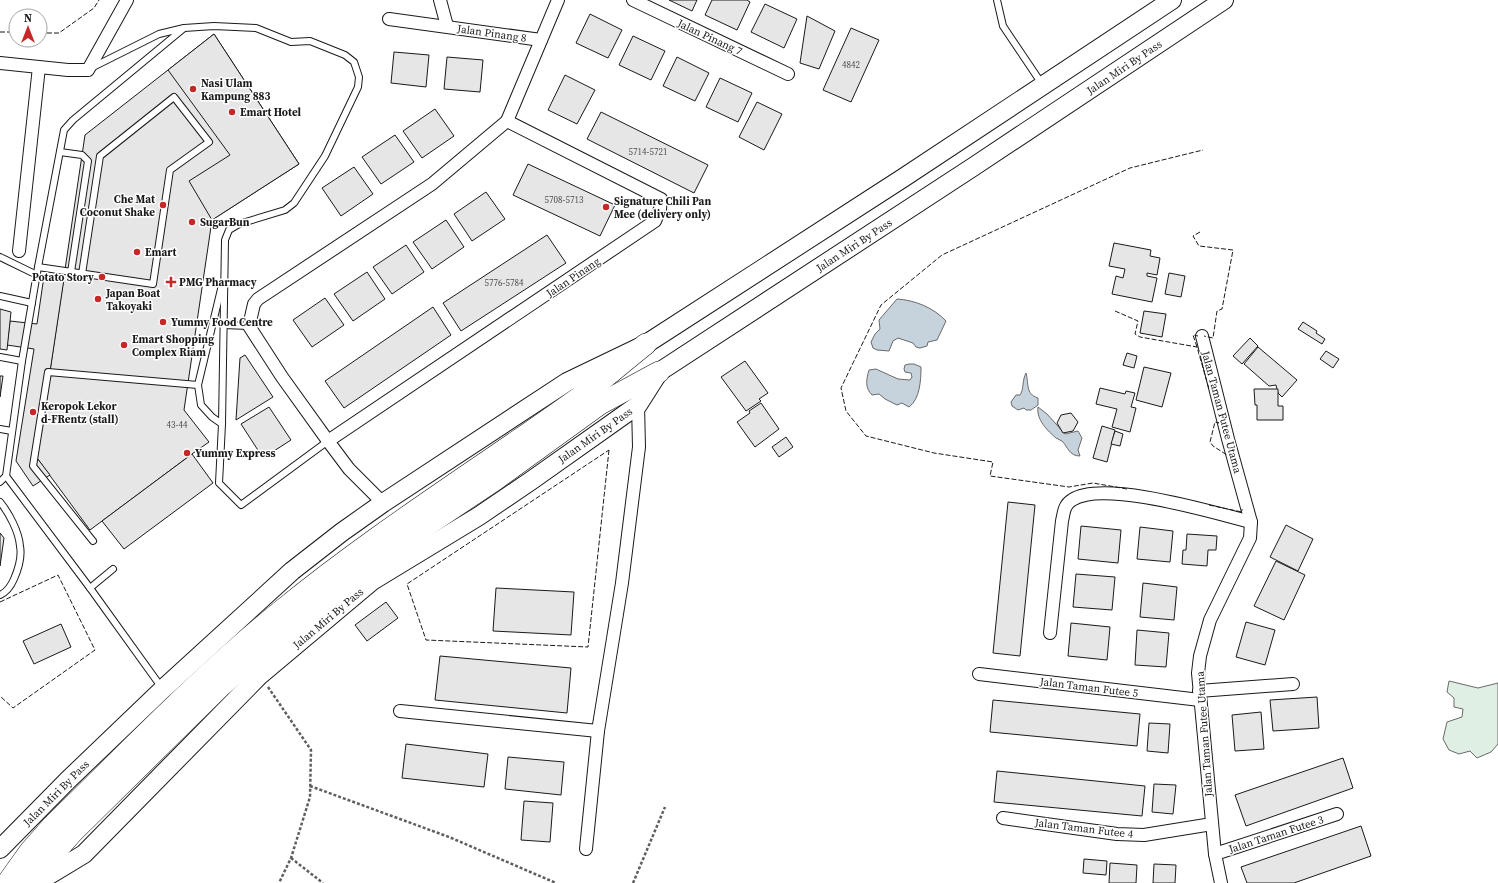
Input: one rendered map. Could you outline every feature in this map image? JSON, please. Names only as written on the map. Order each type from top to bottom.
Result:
[{"type":"highway","points":[[7,883],[30,851],[52,826],[204,678],[282,610],[390,527],[483,465],[579,397],[646,344]]},
{"type":"highway","points":[[28,883],[55,851],[221,686],[286,629],[357,572],[495,480],[600,404],[659,372]]},
{"type":"main road","name":"Jalan Miri By Pass","points":[[0,849],[98,750],[163,689],[292,571],[342,532],[383,503],[567,382],[646,344],[1172,0]]},
{"type":"main road","name":"Jalan Miri By Pass","points":[[36,883],[84,854],[260,675],[372,581],[479,516],[638,405],[659,372],[960,176],[1224,0]]},
{"type":"main road","points":[[59,883],[84,854]]},
{"type":"street","points":[[0,63],[39,68],[88,70],[128,0]]},
{"type":"street","name":"Jalan Pinang 8","points":[[440,0],[447,26],[541,40]]},
{"type":"street","points":[[383,503],[349,469],[282,377],[249,326],[254,304],[258,299],[432,184],[507,121],[558,0]]},
{"type":"street","name":"Jalan Pinang 7","points":[[633,0],[788,74]]},
{"type":"street","points":[[389,19],[447,26]]},
{"type":"street","points":[[19,251],[39,68]]},
{"type":"street","name":"Jalan Pinang","points":[[328,441],[655,221],[660,209],[661,199],[507,121]]},
{"type":"street","name":"Jalan Taman Futee Utama","points":[[1202,336],[1251,522],[1250,538],[1210,620],[1200,656],[1198,673],[1215,854],[1221,883]]},
{"type":"street","points":[[586,849],[598,731],[622,583],[638,455],[638,405]]},
{"type":"street","points":[[1050,633],[1062,521],[1065,506],[1072,500],[1083,495],[1106,492],[1180,503],[1251,522]]},
{"type":"street","name":"Jalan Taman Futee 5","points":[[978,674],[1200,695],[1293,684]]},
{"type":"street","points":[[400,711],[598,731]]},
{"type":"street","name":"Jalan Taman Futee 3","points":[[1215,854],[1337,814]]},
{"type":"street","name":"Jalan Taman Futee 4","points":[[1003,818],[1117,834],[1144,835],[1212,824]]},
{"type":"lane","points":[[997,0],[1003,26],[1043,85]]},
{"type":"lane","points":[[88,70],[159,34],[184,28],[214,26],[256,28],[290,42],[310,41],[345,55],[354,62],[359,77],[358,87],[325,156],[294,203],[285,210],[239,224],[228,230],[225,240],[222,424],[219,483],[241,505],[328,441]]},
{"type":"lane","points":[[0,482],[6,476],[36,275],[64,130],[73,120],[184,28]]},
{"type":"lane","points":[[38,266],[82,274],[153,284],[170,170],[209,142],[174,97],[100,156],[82,274]]},
{"type":"lane","points":[[60,152],[82,155],[88,161],[71,272]]},
{"type":"lane","points":[[0,257],[36,275]]},
{"type":"lane","points":[[222,424],[212,417],[201,405],[198,386],[225,272]]},
{"type":"lane","points":[[0,296],[32,303]]},
{"type":"lane","points":[[223,325],[249,326]]},
{"type":"lane","points":[[0,357],[22,361]]},
{"type":"lane","points":[[93,542],[33,466],[48,372],[198,386]]},
{"type":"lane","points":[[0,429],[12,431]]},
{"type":"lane","points":[[6,476],[163,689]]},
{"type":"lane","points":[[0,502],[5,507],[13,524],[20,546],[18,569],[12,584],[4,593],[0,595]]},
{"type":"lane","points":[[90,588],[113,569]]},
{"type":"path","points":[[260,675],[311,750],[310,797],[291,858],[279,883]]},
{"type":"path","points":[[310,786],[449,837],[556,883]]},
{"type":"path","points":[[633,883],[665,807]]},
{"type":"path","points":[[291,858],[323,883]]},
{"type":"green space","points":[[1449,681],[1478,688],[1498,683],[1498,744],[1491,752],[1477,758],[1470,751],[1459,754],[1449,750],[1443,739],[1447,722],[1462,717],[1463,709],[1454,707],[1454,698],[1447,692]]},
{"type":"shaded area","points":[[897,299],[911,301],[924,306],[936,312],[946,321],[937,340],[928,342],[927,346],[920,348],[916,347],[913,343],[898,338],[893,341],[889,351],[877,350],[873,348],[871,342],[875,334],[880,329],[879,320]]},
{"type":"shaded area","points":[[914,364],[921,367],[918,394],[913,404],[909,407],[902,403],[897,405],[879,394],[872,395],[868,390],[867,377],[869,370],[876,369],[898,379],[910,380],[912,377],[911,373],[905,372],[904,369],[905,365]]},
{"type":"shaded area","points":[[1026,373],[1029,391],[1038,398],[1038,405],[1031,410],[1026,410],[1024,408],[1018,410],[1012,406],[1011,402],[1016,395],[1020,395]]},
{"type":"shaded area","points":[[1038,407],[1047,414],[1065,434],[1078,431],[1082,438],[1078,450],[1080,456],[1076,456],[1071,453],[1062,441],[1046,429],[1039,416]]},
{"type":"building","points":[[669,0],[697,0],[692,11]]},
{"type":"building","points":[[712,0],[747,0],[750,2],[737,30],[705,15]]},
{"type":"building","points":[[765,4],[797,19],[784,48],[751,32]]},
{"type":"building","points":[[590,14],[622,30],[608,58],[576,43]]},
{"type":"building","points":[[807,16],[835,31],[819,69],[800,63]]},
{"type":"building","points":[[851,28],[879,40],[851,102],[823,90]]},
{"type":"building","name":"Emart Shopping Complex Riam","points":[[214,34],[299,164],[212,220],[184,410],[209,442],[90,530],[37,458],[85,135]]},
{"type":"building","name":"Emart Hotel","points":[[214,34],[299,164],[212,220],[189,181],[230,155],[168,70]]},
{"type":"building","points":[[633,36],[665,51],[651,80],[619,65]]},
{"type":"building","points":[[394,52],[429,55],[426,87],[391,83]]},
{"type":"building","points":[[447,57],[483,60],[480,92],[444,89]]},
{"type":"building","points":[[677,57],[709,73],[695,101],[663,86]]},
{"type":"building","points":[[565,75],[595,90],[577,124],[548,110]]},
{"type":"building","points":[[720,78],[752,93],[738,122],[706,107]]},
{"type":"building","points":[[757,102],[782,114],[764,150],[739,137]]},
{"type":"building","points":[[435,109],[454,136],[422,158],[403,131]]},
{"type":"building","points":[[601,112],[708,165],[694,193],[587,139]]},
{"type":"building","points":[[395,135],[414,162],[381,184],[362,157]]},
{"type":"building","points":[[528,164],[615,205],[600,236],[513,195]]},
{"type":"building","points":[[354,167],[373,194],[341,216],[322,188]]},
{"type":"building","points":[[486,192],[505,219],[472,241],[454,214]]},
{"type":"building","points":[[446,220],[464,247],[432,269],[413,242]]},
{"type":"building","points":[[547,235],[566,263],[461,331],[443,303]]},
{"type":"building","points":[[1114,243],[1151,250],[1150,256],[1160,258],[1157,275],[1147,273],[1147,276],[1157,278],[1152,302],[1112,294],[1116,276],[1123,278],[1125,269],[1109,266]]},
{"type":"building","points":[[406,245],[424,272],[392,294],[373,267]]},
{"type":"building","points":[[367,272],[385,299],[353,321],[334,294]]},
{"type":"building","points":[[1169,273],[1185,276],[1181,297],[1165,294]]},
{"type":"building","points":[[44,276],[64,279],[37,458],[50,475],[33,486],[16,461],[34,349],[7,345],[10,321],[37,324]]},
{"type":"building","points":[[325,298],[344,325],[312,347],[293,320]]},
{"type":"building","points":[[433,307],[451,335],[344,408],[325,381]]},
{"type":"building","points":[[0,309],[11,312],[7,350],[0,349]]},
{"type":"building","points":[[1144,311],[1166,314],[1162,337],[1140,333]]},
{"type":"building","points":[[1303,322],[1317,331],[1316,333],[1325,339],[1322,344],[1298,329]]},
{"type":"building","points":[[1250,338],[1258,346],[1242,364],[1233,356]]},
{"type":"building","points":[[1258,347],[1297,380],[1282,397],[1278,393],[1276,385],[1269,386],[1244,364]]},
{"type":"building","points":[[1326,351],[1339,359],[1333,368],[1320,359]]},
{"type":"building","points":[[1127,353],[1137,356],[1134,368],[1123,365]]},
{"type":"building","points":[[245,355],[273,397],[236,420],[240,358]]},
{"type":"building","points":[[745,361],[768,393],[759,399],[761,401],[746,411],[721,377]]},
{"type":"building","points":[[1144,367],[1171,373],[1162,407],[1136,400]]},
{"type":"building","points":[[0,376],[3,376],[0,397]]},
{"type":"building","points":[[1100,388],[1125,394],[1126,391],[1135,393],[1131,407],[1136,408],[1130,432],[1112,427],[1117,409],[1096,404]]},
{"type":"building","points":[[1254,389],[1278,389],[1278,406],[1283,406],[1283,420],[1257,420],[1257,405],[1255,405]]},
{"type":"building","points":[[761,403],[779,429],[755,447],[737,422]]},
{"type":"building","points":[[269,407],[291,440],[263,458],[241,424]]},
{"type":"building","points":[[1071,413],[1078,422],[1073,431],[1063,433],[1057,423],[1061,415]]},
{"type":"building","points":[[1102,426],[1115,430],[1107,462],[1093,458]]},
{"type":"building","points":[[1115,431],[1123,434],[1120,446],[1111,444]]},
{"type":"building","points":[[786,437],[793,447],[779,457],[772,447]]},
{"type":"building","points":[[192,454],[213,483],[124,549],[102,521]]},
{"type":"building","points":[[1008,502],[1035,505],[1020,656],[993,653]]},
{"type":"building","points":[[1286,525],[1313,539],[1298,571],[1270,557]]},
{"type":"building","points":[[1081,526],[1121,530],[1118,563],[1078,559]]},
{"type":"building","points":[[1140,527],[1173,531],[1170,562],[1137,559]]},
{"type":"building","points":[[0,533],[4,538],[0,566]]},
{"type":"building","points":[[1187,534],[1217,536],[1216,550],[1208,550],[1207,566],[1182,564],[1183,550],[1186,550]]},
{"type":"building","points":[[1276,561],[1305,575],[1284,620],[1254,606]]},
{"type":"building","points":[[1076,574],[1115,577],[1112,610],[1073,607]]},
{"type":"building","points":[[1143,583],[1177,587],[1174,620],[1140,617]]},
{"type":"building","points":[[496,588],[574,592],[571,635],[493,631]]},
{"type":"building","points":[[386,602],[398,618],[367,641],[355,625]]},
{"type":"building","points":[[1246,622],[1275,630],[1265,665],[1236,657]]},
{"type":"building","points":[[1071,623],[1110,627],[1107,660],[1068,656]]},
{"type":"building","points":[[61,624],[71,647],[34,664],[23,641]]},
{"type":"building","points":[[1137,630],[1169,633],[1166,667],[1135,665]]},
{"type":"building","points":[[440,656],[571,668],[567,713],[435,700]]},
{"type":"building","points":[[1317,697],[1319,728],[1273,731],[1270,700]]},
{"type":"building","points":[[993,700],[1140,714],[1137,746],[990,732]]},
{"type":"building","points":[[1261,712],[1264,749],[1235,751],[1232,715]]},
{"type":"building","points":[[1149,723],[1170,724],[1168,753],[1147,751]]},
{"type":"building","points":[[406,744],[488,754],[484,787],[402,778]]},
{"type":"building","points":[[508,757],[564,762],[561,795],[505,789]]},
{"type":"building","points":[[1343,758],[1353,788],[1246,826],[1235,795]]},
{"type":"building","points":[[997,771],[1145,786],[1142,816],[994,802]]},
{"type":"building","points":[[1154,784],[1176,785],[1173,814],[1152,812]]},
{"type":"building","points":[[524,801],[553,803],[550,842],[521,840]]},
{"type":"building","points":[[1361,826],[1371,856],[1294,883],[1247,883],[1241,867]]},
{"type":"building","points":[[1084,859],[1107,861],[1106,875],[1083,873]]},
{"type":"building","points":[[1110,863],[1137,865],[1136,883],[1109,883]]},
{"type":"building","points":[[1154,864],[1176,865],[1175,883],[1153,883]]},
{"type":"fence","points":[[48,33],[59,33],[94,8],[99,0]]},
{"type":"fence","points":[[0,32],[8,32]]},
{"type":"fence","points":[[1127,489],[1093,483],[1069,487],[990,476],[993,462],[934,453],[866,436],[846,411],[841,388],[881,305],[942,255],[1130,168],[1203,150]]},
{"type":"fence","points":[[1200,232],[1193,236],[1199,246],[1233,250],[1222,309],[1217,311],[1213,338],[1204,336]]},
{"type":"fence","points":[[1115,311],[1138,321],[1135,334],[1140,337],[1197,347],[1209,389]]},
{"type":"fence","points":[[1197,347],[1193,335],[1198,336]]},
{"type":"fence","points":[[1218,422],[1219,423],[1215,422],[1210,442],[1213,446],[1227,455]]},
{"type":"fence","points":[[609,450],[588,647],[426,640],[407,584],[609,450]]},
{"type":"fence","points":[[1209,505],[1242,512],[1242,509]]},
{"type":"fence","points":[[0,602],[58,575],[95,650],[13,708],[0,696]]},
{"type":"place","name":"Nasi Ulam Kampung 883","points":[[193,89]]},
{"type":"place","name":"Emart Hotel","points":[[232,112]]},
{"type":"place","name":"Che Mat Coconut Shake","points":[[163,205]]},
{"type":"place","name":"Signature Chili Pan Mee (delivery only)","points":[[606,207]]},
{"type":"place","name":"SugarBun","points":[[192,222]]},
{"type":"place","name":"Emart","points":[[137,252]]},
{"type":"place","name":"Potato Story","points":[[102,277]]},
{"type":"place","name":"PMG Pharmacy","points":[[171,282]]},
{"type":"place","name":"Japan Boat Takoyaki","points":[[98,299]]},
{"type":"place","name":"Yummy Food Centre","points":[[163,322]]},
{"type":"place","name":"Emart Shopping Complex Riam","points":[[124,345]]},
{"type":"place","name":"Keropok Lekor d-FRentz (stall)","points":[[33,412]]},
{"type":"place","name":"Yummy Express","points":[[187,453]]}]
